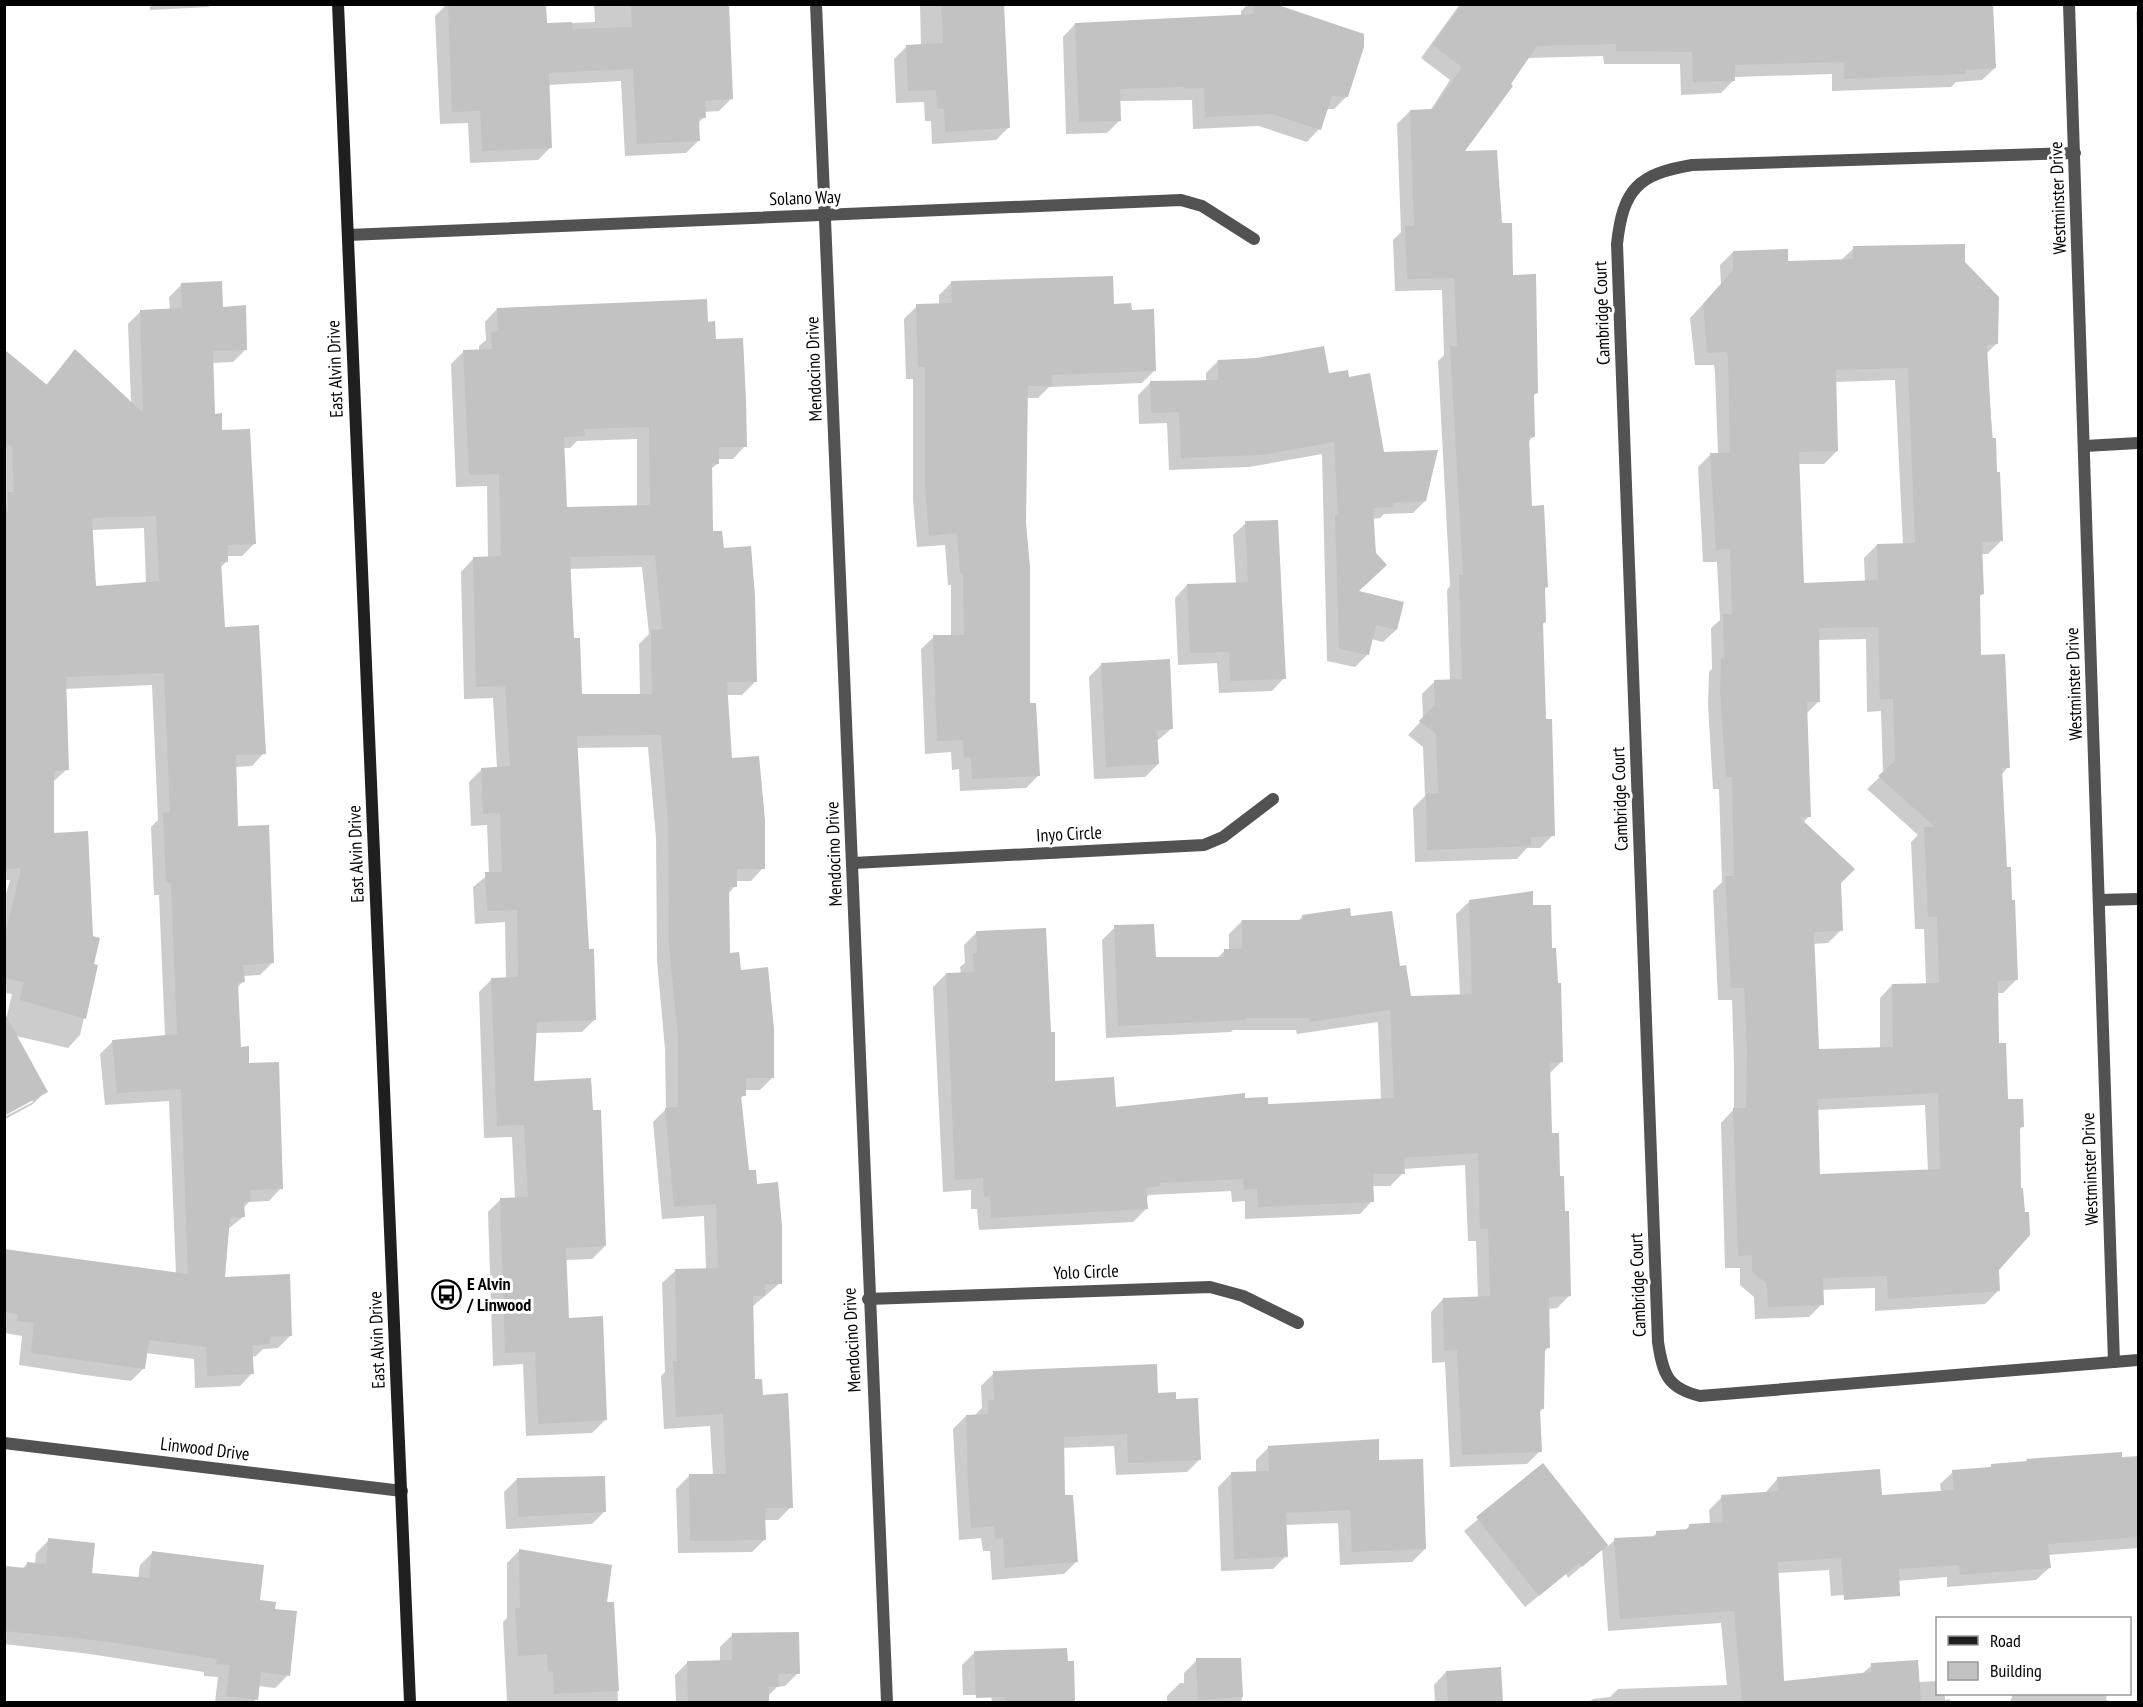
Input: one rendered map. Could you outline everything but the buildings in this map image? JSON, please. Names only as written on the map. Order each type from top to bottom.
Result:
[{"type":"main road","name":"East Alvin Drive","points":[[338,4],[410,1702]]},
{"type":"street","name":"Mendocino Drive","points":[[816,4],[868,1299],[887,1702]]},
{"type":"street","name":"Westminster Drive","points":[[2069,4],[2114,1362]]},
{"type":"street","name":"Cambridge Court","points":[[2075,153],[1692,165],[1649,175],[1635,187],[1620,218],[1617,244],[1658,1342],[1661,1363],[1670,1383],[1683,1392],[1700,1396],[2139,1360]]},
{"type":"street","name":"Solano Way","points":[[348,235],[1181,200],[1202,206],[1254,239]]},
{"type":"street","points":[[2085,446],[2139,443]]},
{"type":"street","name":"Inyo Circle","points":[[852,863],[1204,845],[1223,837],[1273,800]]},
{"type":"street","points":[[2099,900],[2139,899]]},
{"type":"street","name":"Yolo Circle","points":[[868,1299],[1210,1287],[1243,1296],[1298,1323]]},
{"type":"street","name":"Linwood Drive","points":[[4,1443],[402,1491]]},
{"type":"place","name":"E Alvin / Linwood","points":[[446,1294]]}]
